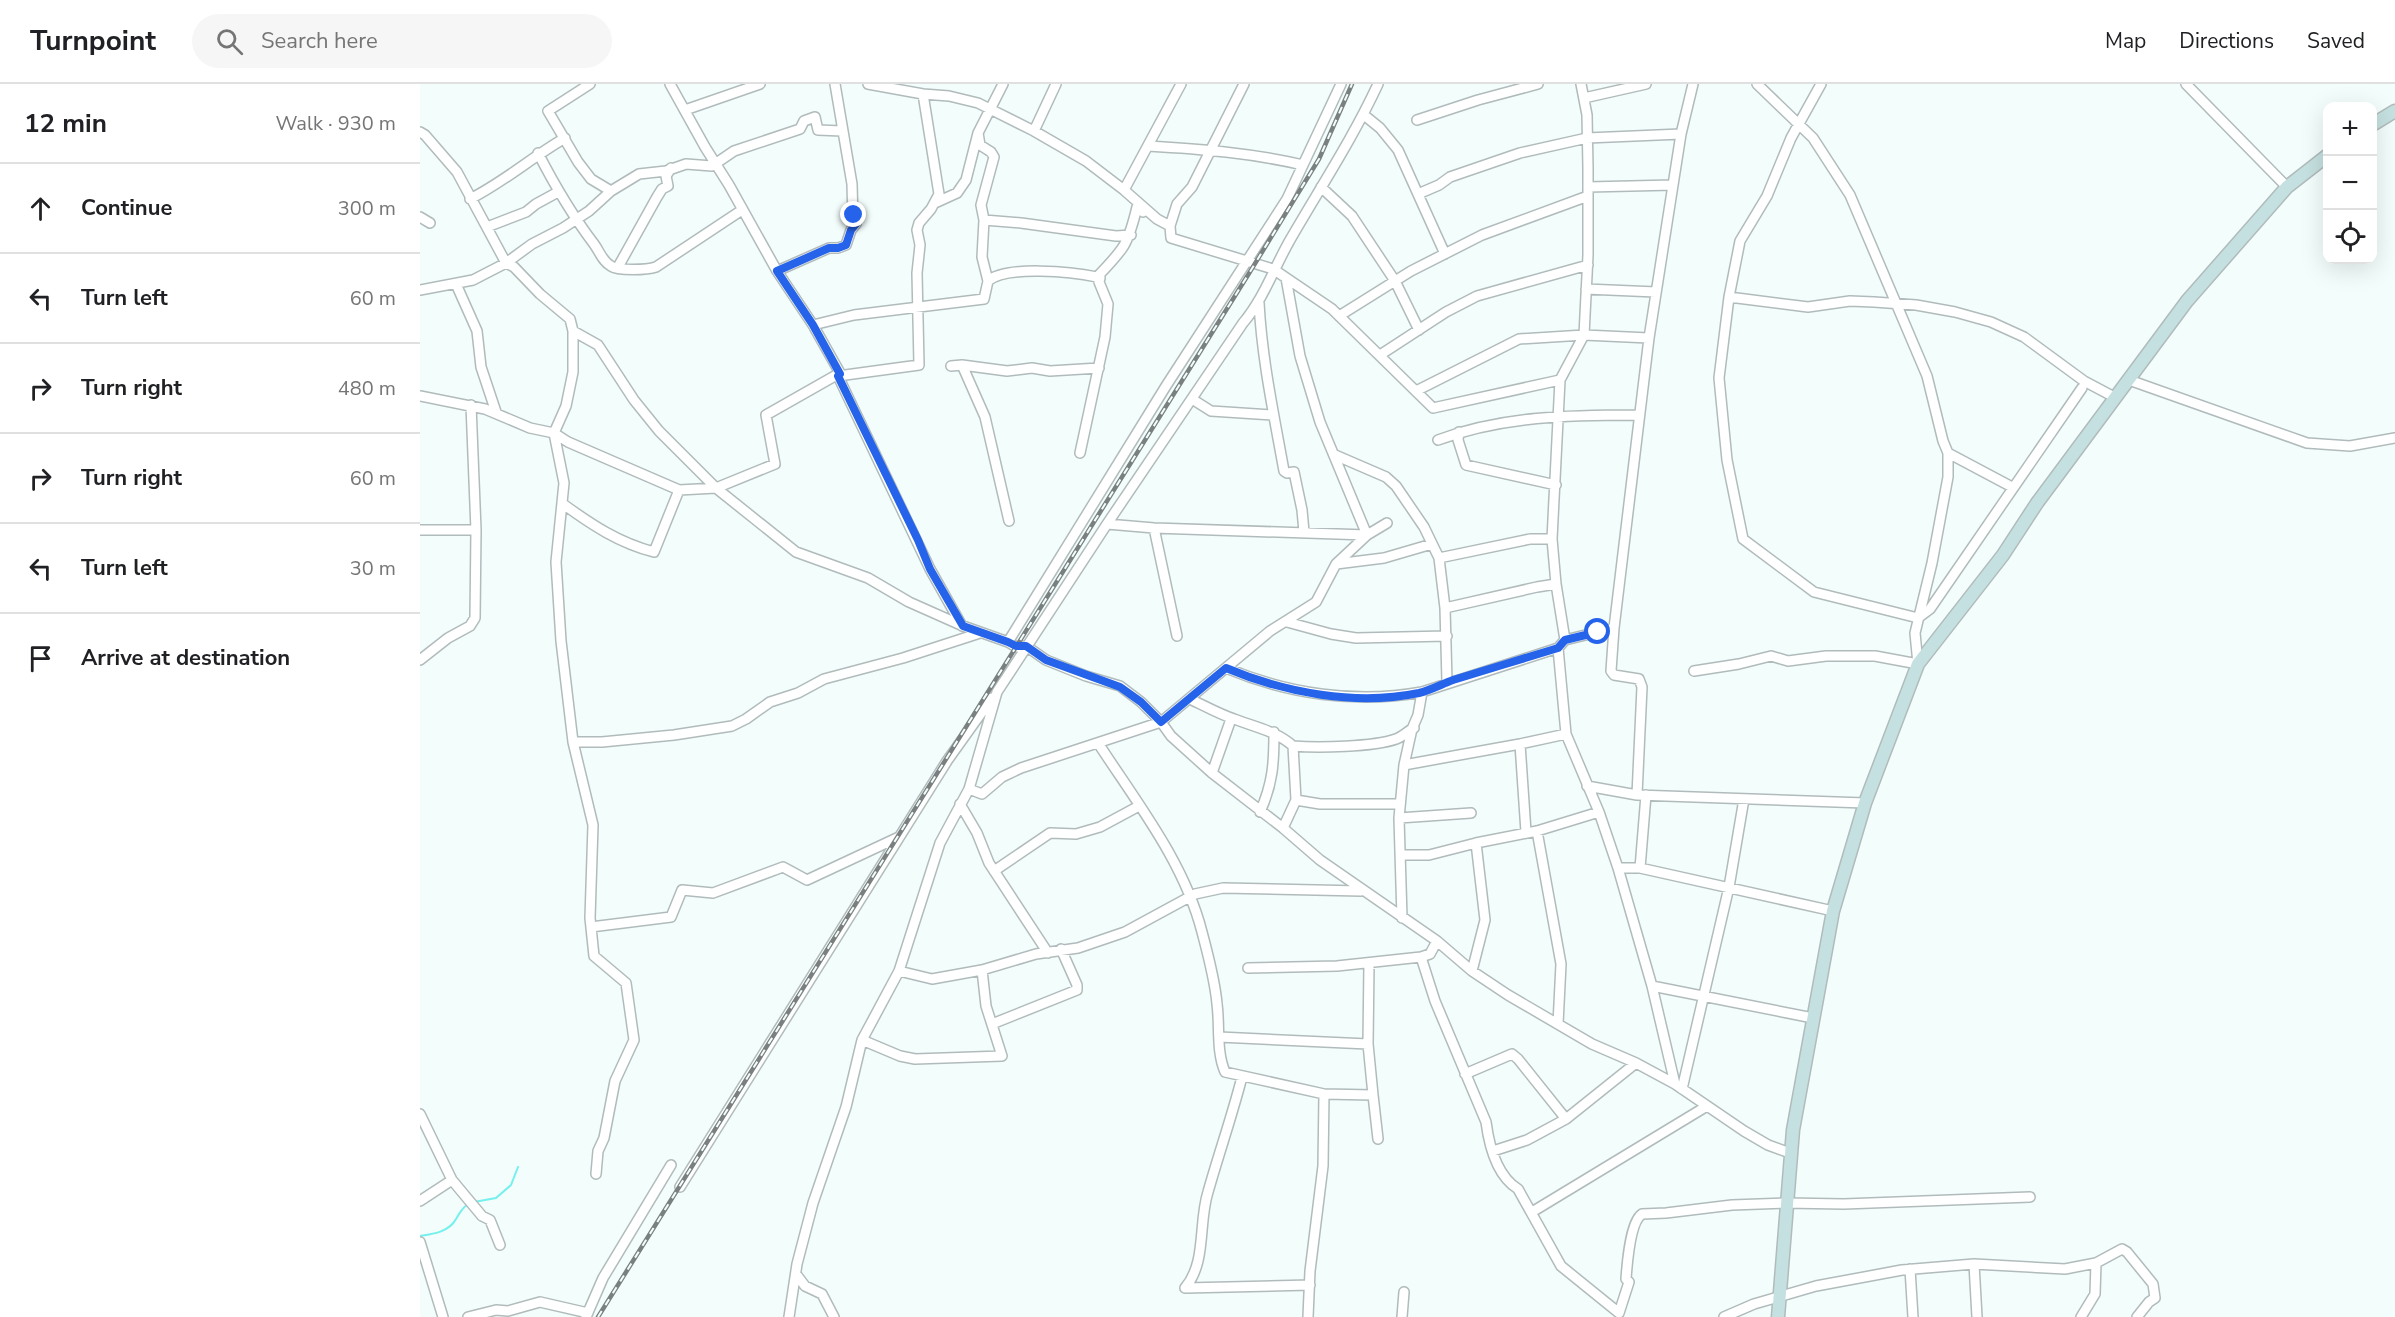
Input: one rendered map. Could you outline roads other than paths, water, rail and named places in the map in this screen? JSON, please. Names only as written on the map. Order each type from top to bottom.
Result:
[{"type":"street","points":[[590,84],[548,111],[578,162],[591,179],[611,191]]},
{"type":"street","points":[[670,84],[777,271],[813,325],[839,375],[930,569],[963,626]]},
{"type":"street","points":[[685,110],[760,84]]},
{"type":"street","points":[[777,271],[829,248],[846,245],[851,230],[856,224],[852,184],[835,84]]},
{"type":"street","points":[[868,84],[923,94],[964,98],[1034,131],[1086,161],[1157,219],[1170,226]]},
{"type":"street","points":[[935,203],[957,193],[966,180],[978,133],[1003,84]]},
{"type":"street","points":[[1034,131],[1056,84]]},
{"type":"street","points":[[1124,190],[1180,84]]},
{"type":"street","points":[[1171,238],[1170,226],[1177,204],[1192,187],[1244,84]]},
{"type":"street","points":[[1008,642],[1246,260],[1287,199],[1341,84]]},
{"type":"street","points":[[680,1187],[947,761],[1003,682],[1243,322],[1259,303],[1273,269],[1364,115],[1378,84]]},
{"type":"street","points":[[1417,120],[1538,84]]},
{"type":"street","points":[[1581,84],[1587,138],[1588,191],[1584,335],[1560,380],[1552,539],[1562,644],[1566,734],[1599,812],[1618,868],[1679,1086]]},
{"type":"street","points":[[1584,98],[1646,84]]},
{"type":"street","points":[[1640,868],[1642,687],[1639,679],[1614,675],[1611,671],[1638,415],[1681,134],[1693,84]]},
{"type":"street","points":[[1757,84],[1813,138],[1850,195],[1927,376],[1948,453],[1948,477],[1915,633],[1918,664]]},
{"type":"street","points":[[1821,84],[1798,125],[1767,196],[1740,242],[1729,297],[1719,378],[1727,460],[1743,539],[1814,592],[1918,618]]},
{"type":"street","points":[[2186,84],[2287,187]]},
{"type":"street","points":[[420,396],[471,405],[496,412],[530,428],[554,433],[568,442],[679,490],[716,488],[775,464],[766,415],[839,375],[919,365],[917,273],[920,245],[917,231],[919,223],[935,203],[939,194],[923,94]]},
{"type":"street","points":[[2377,122],[2395,111]]},
{"type":"street","points":[[1364,115],[1380,128],[1398,150],[1445,254]]},
{"type":"street","points":[[420,290],[452,282],[456,284],[473,280],[576,220],[611,191],[639,174],[686,164],[716,164],[734,151],[800,129],[804,121],[814,117],[818,129],[842,131]]},
{"type":"street","points":[[420,132],[426,135],[457,172],[470,200],[506,262],[570,319],[573,332],[573,372],[566,406],[554,433],[564,483],[556,562],[561,641],[573,742],[593,825],[591,927],[594,956],[626,983],[634,1040],[615,1081],[604,1138],[598,1151],[596,1174]]},
{"type":"street","points":[[813,325],[854,315],[984,299],[988,281],[982,257],[984,220],[981,205],[994,157],[991,152],[980,145],[978,133]]},
{"type":"street","points":[[1418,194],[1439,185],[1450,177],[1496,160],[1587,138],[1681,134]]},
{"type":"street","points":[[470,200],[501,182],[538,153],[565,138]]},
{"type":"street","points":[[1148,146],[1212,149],[1268,157],[1303,165]]},
{"type":"street","points":[[538,153],[558,192],[576,220],[603,260],[613,268],[647,270],[656,267],[742,210]]},
{"type":"street","points":[[1778,1317],[1790,1153],[1833,911],[1865,803],[1918,664],[2003,555],[2037,503],[2187,301],[2287,187],[2323,160]]},
{"type":"street","points":[[618,267],[657,197],[662,189],[668,186],[666,176],[671,168]]},
{"type":"street","points":[[1340,316],[1395,281],[1482,235],[1588,191],[1673,185]]},
{"type":"street","points":[[1321,186],[1352,216],[1395,281],[1419,330]]},
{"type":"street","points":[[487,227],[526,212],[558,192]]},
{"type":"street","points":[[1097,277],[1122,252],[1131,235],[1137,207],[1171,238],[1273,269],[1340,316],[1433,408],[1560,380]]},
{"type":"street","points":[[420,217],[430,223]]},
{"type":"street","points":[[984,220],[1116,236],[1131,235]]},
{"type":"street","points":[[1380,355],[1477,296],[1587,265]]},
{"type":"street","points":[[988,281],[997,276],[1031,271],[1079,273],[1100,278],[1099,282],[1108,304],[1100,368],[1080,453]]},
{"type":"street","points":[[1286,278],[1300,356],[1320,422],[1366,535]]},
{"type":"street","points":[[456,284],[477,331],[481,367],[496,412]]},
{"type":"street","points":[[1586,289],[1656,292]]},
{"type":"street","points":[[1729,297],[1808,306],[1850,302],[1934,307],[1991,322],[2024,337],[2084,381],[2116,398]]},
{"type":"street","points":[[1259,303],[1262,346],[1284,471],[1294,472],[1304,532]]},
{"type":"street","points":[[573,332],[598,345],[634,400],[658,431],[716,488],[796,552],[868,578],[909,602],[963,626],[1016,646],[1026,646],[1046,660],[1120,687],[1141,702],[1178,743],[1260,812],[1362,891],[1437,941],[1472,971],[1592,1044],[1636,1063],[1679,1086],[1768,1145],[1790,1153]]},
{"type":"street","points":[[1416,391],[1519,339],[1584,335],[1649,338]]},
{"type":"street","points":[[951,366],[962,365],[1007,371],[1032,368],[1050,371],[1100,368]]},
{"type":"street","points":[[962,365],[985,417],[1009,521]]},
{"type":"street","points":[[2129,380],[2307,443],[2350,446],[2395,438]]},
{"type":"street","points":[[1918,618],[1930,609],[2082,388]]},
{"type":"street","points":[[1192,399],[1211,411],[1273,415]]},
{"type":"street","points":[[420,660],[448,638],[470,626],[475,618],[476,530],[471,405]]},
{"type":"street","points":[[1438,440],[1459,432],[1558,415],[1638,415]]},
{"type":"street","points":[[1459,432],[1458,440],[1466,465],[1556,485]]},
{"type":"street","points":[[1948,453],[2012,487]]},
{"type":"street","points":[[1335,455],[1386,477],[1396,486],[1424,527],[1440,558],[1447,636],[1447,682]]},
{"type":"street","points":[[563,504],[596,528],[632,546],[654,552],[679,490]]},
{"type":"street","points":[[969,789],[982,794],[1002,777],[1021,768],[1161,722],[1270,631],[1316,602],[1336,564],[1366,535],[1387,523]]},
{"type":"street","points":[[1107,524],[1154,528],[1366,535]]},
{"type":"street","points":[[1154,528],[1177,636]]},
{"type":"street","points":[[420,530],[476,530]]},
{"type":"street","points":[[1440,558],[1530,539],[1552,539]]},
{"type":"street","points":[[1336,564],[1384,558],[1432,543]]},
{"type":"street","points":[[1445,608],[1537,587],[1556,585]]},
{"type":"street","points":[[1287,622],[1356,638],[1447,636]]},
{"type":"street","points":[[1226,668],[1254,680],[1299,692],[1394,697],[1422,692],[1614,628]]},
{"type":"street","points":[[573,742],[602,742],[674,735],[732,726],[770,702],[798,693],[824,679],[903,658],[980,633]]},
{"type":"street","points":[[1695,671],[1771,656],[1788,661],[1826,656],[1875,656],[1918,664]]},
{"type":"street","points":[[789,1317],[796,1274],[813,1203],[846,1107],[862,1040],[899,971],[940,843],[969,789],[994,701],[1003,682]]},
{"type":"street","points":[[1402,918],[1400,804],[1404,765],[1418,716],[1422,692]]},
{"type":"street","points":[[1191,699],[1231,719],[1274,732],[1287,739],[1293,746],[1296,800],[1283,828]]},
{"type":"street","points":[[1212,773],[1231,719]]},
{"type":"street","points":[[1293,746],[1313,748],[1378,742],[1397,739],[1413,729]]},
{"type":"street","points":[[1260,812],[1268,793],[1274,766],[1274,732]]},
{"type":"street","points":[[1404,765],[1566,734]]},
{"type":"street","points":[[1098,743],[1168,852],[1191,896],[1202,930],[1217,1001],[1220,1057],[1225,1072],[1324,1094],[1373,1095]]},
{"type":"street","points":[[1520,744],[1526,832]]},
{"type":"street","points":[[1587,786],[1642,795],[1865,803]]},
{"type":"street","points":[[1679,1086],[1705,997],[1729,887],[1744,799]]},
{"type":"street","points":[[1296,800],[1320,804],[1400,804]]},
{"type":"street","points":[[960,804],[994,871],[1035,937],[1048,953]]},
{"type":"street","points":[[994,871],[1050,833],[1076,834],[1100,827],[1139,806]]},
{"type":"street","points":[[1400,855],[1429,855],[1537,831],[1599,812]]},
{"type":"street","points":[[1399,818],[1471,813]]},
{"type":"street","points":[[1537,831],[1561,964],[1558,1024]]},
{"type":"street","points":[[591,927],[671,917],[682,890],[713,893],[783,867],[807,880],[899,837]]},
{"type":"street","points":[[1472,971],[1485,920],[1476,843]]},
{"type":"street","points":[[1618,868],[1640,868],[1833,911]]},
{"type":"street","points":[[899,971],[932,979],[982,970],[1061,949],[1088,946],[1125,932],[1191,896],[1223,888],[1362,891]]},
{"type":"street","points":[[1248,968],[1369,964],[1421,957],[1430,954],[1437,941]]},
{"type":"street","points":[[992,1024],[1077,990],[1077,985],[1061,949]]},
{"type":"street","points":[[1421,957],[1435,1001],[1486,1122],[1501,1172],[1508,1183],[1518,1189],[1561,1266],[1622,1315],[1629,1282],[1626,1279],[1628,1252],[1636,1219],[1641,1214],[1785,1203],[1844,1204],[2030,1197]]},
{"type":"street","points":[[1369,964],[1368,1044],[1378,1139]]},
{"type":"street","points":[[862,1040],[900,1056],[915,1059],[1002,1056],[986,1006],[982,970]]},
{"type":"street","points":[[1652,986],[1813,1018]]},
{"type":"street","points":[[1219,1037],[1368,1044]]},
{"type":"street","points":[[1466,1074],[1512,1054],[1566,1119]]},
{"type":"street","points":[[1493,1151],[1527,1140],[1566,1119],[1636,1063]]},
{"type":"street","points":[[1242,1077],[1227,1134],[1207,1193],[1195,1271],[1185,1288],[1310,1285]]},
{"type":"street","points":[[1308,1317],[1323,1166],[1324,1094]]},
{"type":"street","points":[[1532,1212],[1707,1106]]},
{"type":"street","points":[[420,1114],[452,1180],[482,1216],[490,1221],[500,1245]]},
{"type":"street","points":[[468,1317],[496,1310],[508,1311],[540,1302],[587,1315],[603,1278],[671,1165]]},
{"type":"street","points":[[420,1201],[452,1180]]},
{"type":"street","points":[[420,1242],[443,1317]]},
{"type":"street","points":[[1724,1317],[1754,1304],[1816,1286],[1910,1269],[1974,1264],[2066,1269],[2096,1263],[2122,1249],[2127,1251],[2153,1284],[2155,1298],[2137,1317]]},
{"type":"street","points":[[2081,1317],[2094,1294],[2096,1263]]},
{"type":"street","points":[[1974,1264],[1977,1317]]},
{"type":"street","points":[[1910,1269],[1912,1317]]},
{"type":"street","points":[[796,1274],[805,1286],[822,1294],[834,1317]]},
{"type":"street","points":[[1402,1317],[1404,1293]]},
{"type":"waterway","points":[[474,1202],[496,1198],[511,1185],[518,1167]]},
{"type":"waterway","points":[[420,1236],[440,1232],[449,1227],[468,1204]]},
{"type":"railway","points":[[598,1317],[1319,159],[1352,84]]}]
